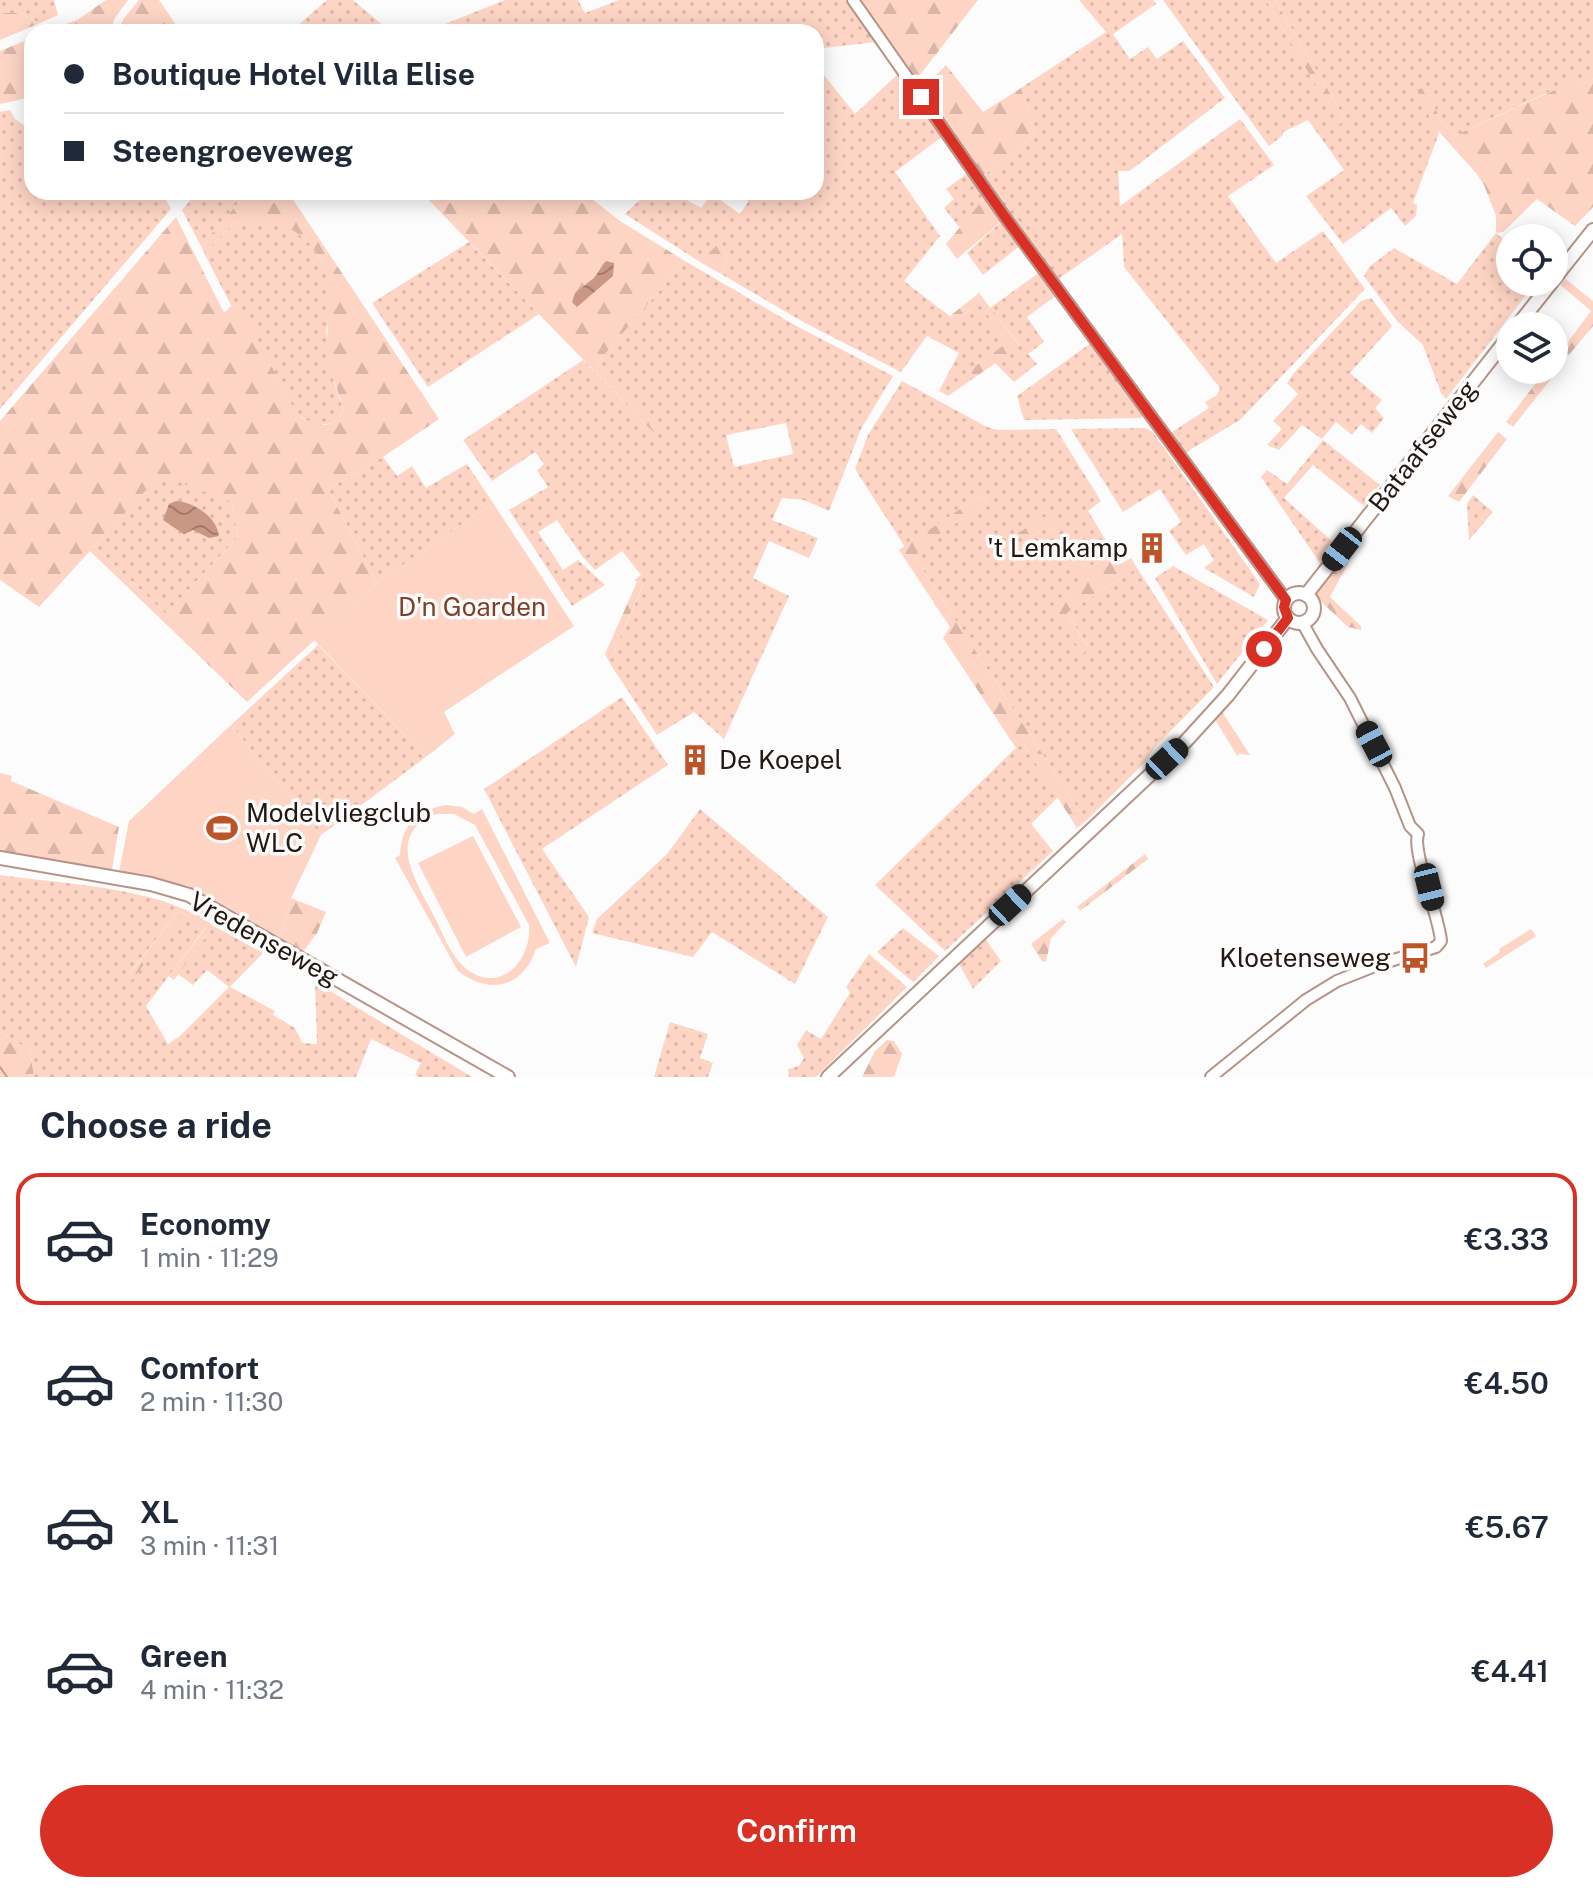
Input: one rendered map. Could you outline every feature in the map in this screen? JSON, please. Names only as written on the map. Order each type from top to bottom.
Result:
[{"type":"main road","points":[[1568,261],[1593,230]]},
{"type":"main road","points":[[1528,312],[1540,296]]},
{"type":"main road","name":"Bataafseweg","points":[[1306,595],[1496,353]]},
{"type":"main road","points":[[1294,594],[1306,595],[1311,599],[1313,609],[1309,618],[1295,622],[1288,618],[1284,607],[1286,600],[1294,594]]},
{"type":"main road","points":[[828,1077],[1186,741],[1222,703],[1288,618]]},
{"type":"main road","name":"Vredenseweg","points":[[0,858],[151,884],[189,895],[508,1077]]},
{"type":"street","points":[[853,0],[1005,217],[1286,600]]},
{"type":"street","points":[[1211,1077],[1322,990],[1354,974],[1441,941],[1416,845],[1418,834],[1410,826],[1395,788],[1350,698],[1302,622]]},
{"type":"green space","points":[[0,0],[54,0],[58,15],[40,23],[20,13],[0,13]]},
{"type":"green space","points":[[106,0],[128,0],[112,24],[66,24]]},
{"type":"green space","points":[[139,0],[159,0],[176,24],[121,24]]},
{"type":"green space","points":[[327,0],[353,0],[382,24],[299,24]]},
{"type":"green space","points":[[505,0],[578,0],[585,13],[619,0],[845,0],[875,42],[824,48],[824,24],[445,24]]},
{"type":"green space","points":[[857,0],[978,0],[916,80]]},
{"type":"green space","points":[[1079,0],[1153,0],[1156,4],[1113,34],[1130,59],[1148,47],[1157,59],[1183,41],[1225,98],[1135,167],[1129,171],[1118,171],[1120,206],[1240,119],[1274,165],[1228,196],[1276,263],[1323,231],[1365,289],[1240,420],[1183,454],[1169,434],[1209,408],[1205,402],[1217,395],[1220,388],[1124,267],[1122,234],[1057,280],[983,176],[1035,135],[1021,88],[1106,32]]},
{"type":"green space","points":[[1163,0],[1266,0],[1339,124],[1345,119],[1275,0],[1593,0],[1593,79],[1551,91],[1456,135],[1442,124],[1427,90],[1417,90],[1439,133],[1413,203],[1417,205],[1416,216],[1405,226],[1391,208],[1343,244],[1306,196],[1344,170],[1308,120],[1283,132],[1269,146]]},
{"type":"green space","points":[[1266,0],[1275,0],[1345,119],[1339,125]]},
{"type":"green space","points":[[0,13],[20,13],[40,23],[24,24],[24,30],[0,40]]},
{"type":"green space","points":[[24,41],[24,99],[0,104],[0,51]]},
{"type":"green space","points":[[946,65],[983,112],[1021,88],[1035,135],[983,176],[922,90]]},
{"type":"green space","points":[[898,74],[943,136],[895,172],[940,236],[904,281],[956,321],[978,302],[1009,342],[969,371],[974,378],[948,396],[939,391],[959,353],[927,336],[901,372],[805,323],[721,274],[728,256],[721,242],[700,262],[625,214],[640,200],[687,200],[701,208],[707,200],[720,200],[740,214],[748,202],[824,200],[824,75],[855,114]]},
{"type":"green space","points":[[1593,79],[1593,207],[1575,226],[1537,199],[1511,224],[1496,224],[1484,185],[1433,125],[1417,90],[1426,87],[1442,124],[1456,135],[1574,81],[1579,85]]},
{"type":"green space","points":[[10,110],[24,125],[24,200],[166,200],[171,209],[0,409],[0,112]]},
{"type":"green space","points":[[969,172],[986,196],[960,228],[944,208],[954,199],[946,189]]},
{"type":"green space","points":[[986,196],[1003,220],[957,259],[946,244]]},
{"type":"green space","points":[[190,200],[241,200],[201,246],[182,210]]},
{"type":"green space","points":[[241,200],[293,200],[439,419],[328,489],[377,583],[247,702],[90,551],[39,607],[0,580],[0,421],[176,217],[224,313],[231,306],[233,309],[240,306],[295,411],[303,419],[325,425],[334,423],[344,411],[326,356],[331,281],[309,243],[281,225],[234,223],[204,253],[201,246]],"holes":[[[160,475],[232,502],[238,537],[166,614],[94,546]]]},
{"type":"green space","points":[[429,200],[593,200],[620,221],[685,261],[598,362],[664,430],[656,435]]},
{"type":"green space","points":[[261,220],[286,225],[299,233],[309,242],[328,271],[331,281],[330,317],[326,331],[334,383],[344,411],[334,423],[313,423],[295,411],[240,307],[233,309],[204,253],[234,223]]},
{"type":"green space","points":[[1003,220],[1021,245],[983,275],[967,253]]},
{"type":"green space","points":[[1496,233],[1496,296],[1525,296],[1513,312],[1496,312],[1496,334],[1446,399],[1423,345],[1397,321],[1364,276],[1370,266],[1394,248],[1457,284]]},
{"type":"green space","points":[[721,241],[728,256],[721,274],[700,262]]},
{"type":"green space","points":[[469,242],[539,314],[428,387],[372,303]]},
{"type":"green space","points":[[685,261],[798,327],[893,376],[861,429],[829,511],[804,500],[782,498],[772,520],[818,538],[809,558],[769,541],[753,578],[789,596],[724,739],[694,712],[657,735],[609,662],[643,586],[634,580],[641,575],[622,551],[595,570],[557,520],[538,532],[563,570],[578,560],[605,585],[572,606],[509,510],[548,487],[537,470],[544,464],[535,452],[492,481],[463,440],[583,360],[656,435],[663,430],[598,362]],"holes":[[[786,423],[793,454],[734,467],[726,435]]]},
{"type":"green space","points":[[1040,272],[1057,295],[1027,317],[1044,342],[1028,354],[1037,364],[1014,382],[995,363],[1020,345],[990,308]]},
{"type":"green space","points":[[1568,281],[1593,301],[1593,326],[1568,356],[1568,342],[1591,311],[1568,291]]},
{"type":"green space","points":[[979,293],[1020,346],[974,378],[969,371],[1008,342],[978,302],[956,321],[950,316]]},
{"type":"green space","points":[[1371,298],[1392,326],[1350,373],[1382,400],[1375,408],[1384,418],[1372,433],[1361,424],[1352,435],[1336,422],[1322,439],[1302,425],[1279,450],[1267,445],[1282,429],[1273,421],[1298,394],[1287,383],[1293,374],[1361,301]]},
{"type":"green space","points":[[1091,343],[1144,415],[1141,418],[1024,420],[1017,396]]},
{"type":"green space","points":[[902,381],[987,427],[998,430],[1056,429],[1101,501],[1088,511],[1113,552],[1086,569],[1050,513],[1024,541],[1049,526],[1086,585],[1053,606],[1089,648],[1067,613],[1137,568],[1214,687],[1086,821],[916,559],[918,548],[986,503],[981,495],[905,547],[855,469],[868,435]]},
{"type":"green space","points":[[1535,384],[1547,384],[1513,427],[1506,422]]},
{"type":"green space","points":[[1145,428],[1153,432],[1260,584],[1254,597],[1204,568],[1214,560],[1204,544],[1186,555],[1169,531],[1181,522],[1160,489],[1123,512],[1071,429]]},
{"type":"green space","points":[[1498,432],[1507,439],[1459,502],[1448,496]]},
{"type":"green space","points":[[1323,440],[1380,485],[1364,506],[1313,465],[1284,498],[1335,544],[1320,563],[1261,477],[1267,470],[1287,484]]},
{"type":"green space","points":[[383,457],[397,476],[412,466],[426,488],[467,464],[493,503],[377,583],[328,489]]},
{"type":"green space","points":[[160,474],[232,502],[238,537],[166,614],[94,546]],"holes":[[[184,502],[210,517],[209,538],[198,531],[174,527]]]},
{"type":"green space","points":[[981,495],[986,503],[919,548],[916,559],[1086,821],[1077,828],[1023,743],[1016,748],[943,638],[950,627],[899,550]]},
{"type":"green space","points":[[1473,495],[1493,512],[1469,540],[1467,504]]},
{"type":"green space","name":"D'n Goarden","points":[[493,503],[574,626],[444,712],[455,734],[426,757],[314,640],[377,583]]},
{"type":"green space","points":[[1051,513],[1086,569],[1113,552],[1121,564],[1131,558],[1137,568],[1067,613],[1089,649],[1082,654],[1053,606],[1085,585],[1049,526],[1024,541],[1018,533]]},
{"type":"green space","points":[[1370,522],[1330,597],[1361,626],[1361,630],[1348,627],[1313,594]]},
{"type":"green space","points":[[1173,566],[1268,620],[1217,684],[1155,578]]},
{"type":"green space","points":[[637,582],[643,585],[609,662],[605,654]]},
{"type":"green space","points":[[318,645],[426,757],[321,835],[231,725]]},
{"type":"green space","points":[[622,697],[668,765],[542,849],[589,917],[576,967],[484,789]]},
{"type":"green space","points":[[1221,710],[1250,755],[1239,754],[1238,757],[1214,718]]},
{"type":"green space","name":"Modelvliegclub WLC","points":[[231,725],[321,835],[291,898],[281,938],[189,886],[119,872],[129,821]]},
{"type":"green space","points":[[1022,742],[1058,797],[1031,824],[1053,851],[945,951],[875,885]]},
{"type":"green space","points":[[0,773],[12,776],[11,781],[119,827],[112,870],[0,850]]},
{"type":"green space","points":[[436,807],[462,807],[474,814],[482,809],[550,943],[536,949],[523,972],[504,984],[481,983],[458,971],[395,858],[400,855],[408,827],[419,815]],"holes":[[[437,814],[454,814],[475,825],[529,925],[525,952],[518,963],[500,977],[476,975],[458,961],[420,890],[409,861],[411,834],[420,823]]]},
{"type":"green space","points":[[700,809],[828,917],[795,984],[712,932],[693,957],[592,933],[597,919],[667,854]]},
{"type":"green space","points":[[473,836],[521,927],[466,957],[418,863]]},
{"type":"green space","points":[[1145,854],[1148,859],[1080,911],[1077,907]]},
{"type":"green space","points":[[0,875],[116,890],[181,908],[128,975],[184,913],[206,927],[146,1006],[168,1044],[229,987],[207,970],[193,985],[178,974],[214,926],[263,953],[230,987],[275,1011],[273,1015],[295,1028],[302,1043],[317,1044],[315,982],[472,1077],[419,1077],[415,1075],[421,1063],[371,1039],[356,1077],[34,1077],[30,1050],[0,1032]]},
{"type":"green space","points":[[291,898],[326,912],[317,933],[303,952],[281,938]]},
{"type":"green space","points":[[181,908],[214,926],[174,980],[169,976],[206,928],[184,913],[131,981],[128,976]]},
{"type":"green space","points":[[1063,919],[1066,922],[1051,938],[1046,962],[1042,961],[1031,944]]},
{"type":"green space","points":[[903,928],[939,956],[913,982],[877,952]]},
{"type":"green space","points":[[1531,929],[1536,936],[1486,968],[1483,964],[1500,952],[1499,949]]},
{"type":"green space","points":[[984,937],[1001,961],[973,989],[958,962]]},
{"type":"green space","points":[[869,954],[907,987],[816,1077],[789,1077],[788,1069],[799,1066],[804,1058],[797,1045],[806,1030],[821,1039],[850,993],[846,987]]},
{"type":"green space","points":[[670,1022],[708,1034],[700,1058],[713,1063],[708,1077],[654,1077]]},
{"type":"green space","points":[[0,1032],[30,1050],[34,1077],[0,1077]]},
{"type":"green space","points":[[887,1040],[894,1041],[902,1054],[894,1077],[862,1077],[875,1051]]},
{"type":"water","points":[[606,261],[614,263],[613,276],[577,307],[572,302],[575,293],[594,278]]},
{"type":"water","points":[[176,501],[204,512],[214,523],[219,536],[209,538],[193,530],[184,534],[163,520],[169,504]]},
{"type":"waterway","points":[[0,1067],[7,1077]]},
{"type":"place","name":"'t Lemkamp","points":[[1152,548]]},
{"type":"place","name":"De Koepel","points":[[695,760]]},
{"type":"place","name":"Modelvliegclub WLC","points":[[222,828]]},
{"type":"place","name":"Kloetenseweg","points":[[1415,958]]},
{"type":"route","points":[[921,97],[1005,217],[1286,600],[1284,611],[1288,618],[1264,649]]}]
